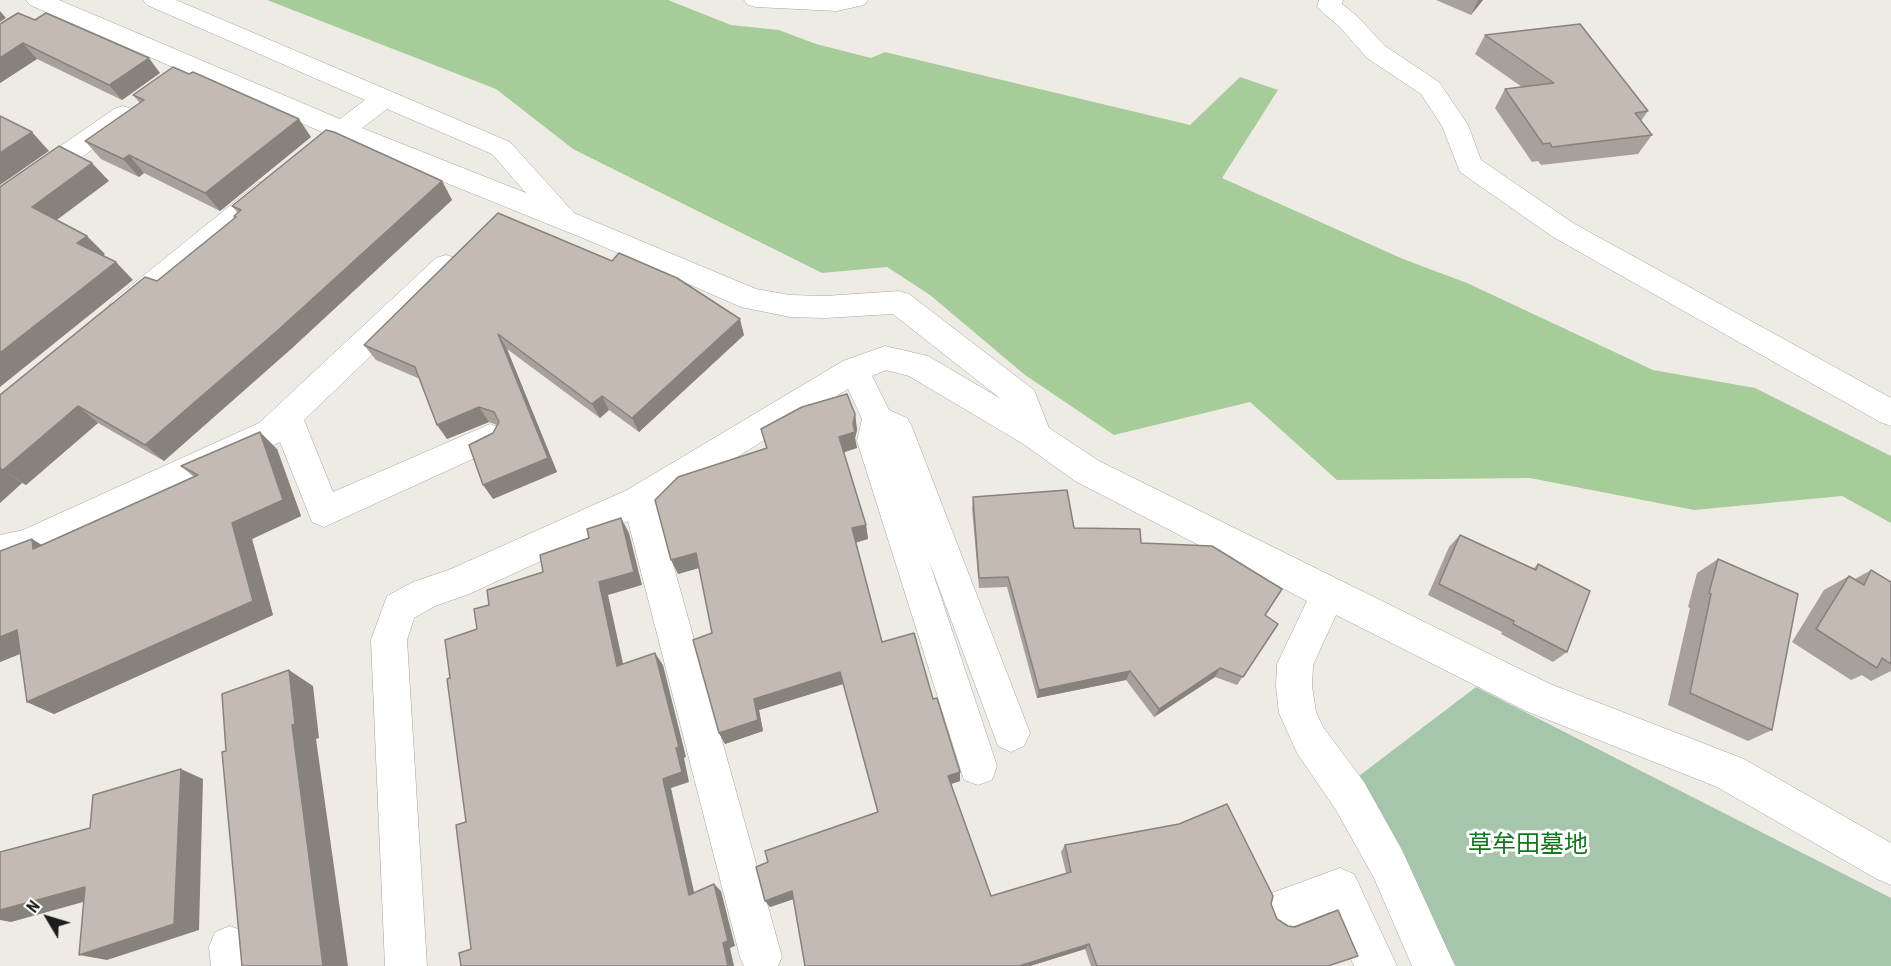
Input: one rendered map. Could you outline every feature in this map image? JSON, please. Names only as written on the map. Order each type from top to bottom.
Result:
[{"type":"street","points":[[155,0],[501,148],[567,221]]},
{"type":"street","points":[[756,0],[797,4],[837,4],[856,0]]},
{"type":"street","points":[[1331,0],[1329,6],[1348,21],[1376,52],[1430,87],[1455,125],[1470,165],[1563,230],[1891,413]]},
{"type":"street","points":[[42,5],[751,299],[790,306],[825,307],[898,302],[1023,399],[1036,436]]},
{"type":"street","points":[[0,202],[236,33]]},
{"type":"street","points":[[101,326],[341,130],[385,98]]},
{"type":"street","points":[[490,225],[515,201]]},
{"type":"street","points":[[0,550],[27,544],[270,432],[464,249]]},
{"type":"street","points":[[406,966],[389,640],[400,608],[425,593],[457,583],[639,500],[854,370],[885,358],[917,365],[1036,436],[1087,471],[1328,594],[1539,698],[1730,773],[1891,865]]},
{"type":"street","points":[[854,370],[878,419],[873,441],[978,766]]},
{"type":"street","points":[[286,416],[324,512],[490,436]]},
{"type":"street","points":[[878,419],[896,427],[1011,733]]},
{"type":"street","points":[[639,500],[761,957]]},
{"type":"street","points":[[1328,594],[1295,664],[1294,686],[1298,713],[1310,740],[1350,796],[1388,864],[1434,966]]},
{"type":"street","points":[[1284,909],[1340,888],[1376,966]]},
{"type":"green space","points":[[267,0],[668,0],[731,25],[779,30],[816,44],[871,58],[885,52],[1190,125],[1240,77],[1278,90],[1222,178],[1403,259],[1467,283],[1653,370],[1755,388],[1891,456],[1891,523],[1842,496],[1694,510],[1530,478],[1337,480],[1250,402],[1114,435],[1025,375],[930,295],[887,267],[822,273],[573,149],[496,89]]},
{"type":"green space","name":"草牟田墓地","points":[[1476,687],[1891,898],[1891,966],[1456,966],[1355,779]]},
{"type":"building","points":[[18,13],[35,20],[46,13],[149,58],[109,85],[23,43],[0,58],[0,24]]},
{"type":"building","points":[[1580,24],[1648,111],[1635,113],[1652,135],[1552,147],[1550,143],[1543,144],[1505,89],[1554,83],[1485,35]]},
{"type":"building","points":[[173,67],[189,74],[193,72],[299,119],[205,193],[129,155],[123,159],[85,141],[144,100],[133,95]]},
{"type":"building","points":[[0,116],[32,132],[0,153]]},
{"type":"building","points":[[326,130],[442,181],[276,332],[145,445],[78,406],[3,470],[0,468],[0,395],[145,277],[157,281],[236,217],[234,216],[241,210],[232,206]]},
{"type":"building","points":[[59,146],[92,163],[32,207],[87,236],[77,243],[116,262],[0,353],[0,187]]},
{"type":"building","points":[[498,213],[612,261],[619,253],[677,278],[740,319],[632,418],[602,396],[592,404],[498,334],[548,458],[483,485],[469,445],[493,433],[499,422],[494,412],[479,407],[437,425],[415,367],[364,345]]},
{"type":"building","points":[[847,394],[855,414],[853,424],[855,432],[839,437],[866,525],[852,528],[882,642],[914,633],[933,699],[937,698],[960,772],[948,776],[991,896],[1071,872],[1065,845],[1179,824],[1227,804],[1273,896],[1271,904],[1277,919],[1288,926],[1295,927],[1338,910],[1358,956],[1328,966],[1097,966],[1089,944],[1019,966],[805,966],[792,891],[765,901],[756,867],[768,862],[765,851],[878,812],[840,672],[754,699],[758,720],[719,733],[693,640],[712,633],[696,553],[671,560],[655,500],[678,477],[767,448],[761,429],[802,407]]},
{"type":"building","points":[[260,432],[283,500],[232,523],[253,601],[27,702],[17,630],[0,637],[0,551],[32,539],[33,549],[198,475],[181,466]]},
{"type":"building","points":[[1067,490],[1074,528],[1140,529],[1141,543],[1212,546],[1282,589],[1265,615],[1278,624],[1243,677],[1220,668],[1159,709],[1130,671],[1039,690],[1008,577],[979,578],[973,497]]},
{"type":"building","points":[[621,518],[634,572],[599,582],[617,666],[655,653],[679,747],[676,748],[682,772],[663,779],[689,895],[714,884],[728,941],[723,943],[728,966],[461,966],[459,953],[471,949],[456,825],[466,822],[447,679],[450,678],[445,640],[477,629],[474,609],[489,605],[487,590],[543,572],[540,555],[589,538],[587,529]]},
{"type":"building","points":[[1460,535],[1536,570],[1538,564],[1590,591],[1567,652],[1513,624],[1514,621],[1439,584]]},
{"type":"building","points":[[1718,559],[1798,594],[1772,730],[1690,693],[1711,594],[1709,593]]},
{"type":"building","points":[[1871,570],[1891,582],[1891,664],[1882,658],[1877,668],[1816,629],[1849,576],[1864,585]]},
{"type":"building","points":[[289,670],[295,724],[292,725],[323,966],[242,966],[222,752],[226,751],[222,694]]},
{"type":"building","points":[[181,769],[174,924],[79,955],[85,887],[0,910],[0,852],[90,828],[93,795]]}]
